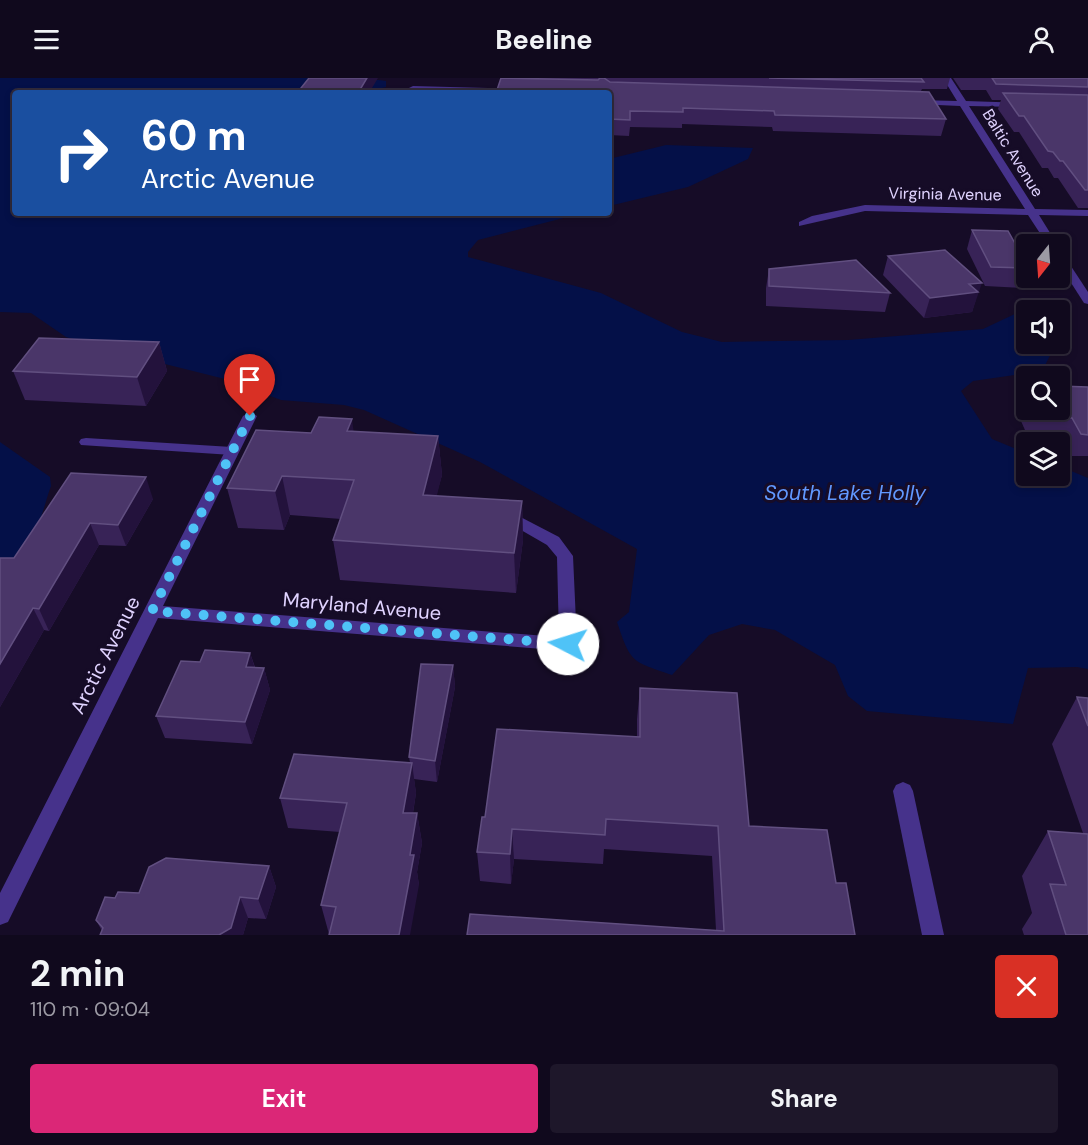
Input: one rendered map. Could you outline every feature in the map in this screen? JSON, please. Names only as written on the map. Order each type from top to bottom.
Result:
[{"type":"street","name":"Baltic Avenue","points":[[947,78],[1045,234]]},
{"type":"street","points":[[903,101],[1031,105]]},
{"type":"street","name":"Virginia Avenue","points":[[803,224],[816,218],[865,208],[1088,213]]},
{"type":"street","points":[[1070,273],[1088,301]]},
{"type":"street","name":"Arctic Avenue","points":[[0,915],[250,416]]},
{"type":"street","points":[[86,442],[232,452]]},
{"type":"street","name":"Maryland Avenue","points":[[152,611],[568,644],[565,556],[553,541],[492,506]]},
{"type":"street","points":[[903,791],[933,935]]},
{"type":"water","name":"South Lake Holly","points":[[0,78],[325,78],[386,81],[386,87],[374,90],[12,90],[12,216],[571,216],[478,240],[468,252],[468,257],[601,293],[682,332],[722,342],[848,340],[983,329],[1016,313],[1016,354],[1051,354],[1045,366],[1016,366],[1016,375],[973,381],[961,391],[992,439],[1016,449],[1016,486],[1070,486],[1070,471],[1088,478],[1088,669],[1077,667],[1028,668],[1013,724],[867,711],[848,696],[835,665],[775,630],[742,624],[709,635],[672,675],[648,667],[630,654],[617,622],[629,612],[637,549],[480,462],[364,410],[344,405],[281,400],[225,379],[101,348],[66,337],[31,313],[0,312]]},
{"type":"water","points":[[666,145],[753,148],[748,159],[688,187],[612,205],[612,158]]},
{"type":"water","points":[[0,442],[50,477],[51,486],[40,521],[29,543],[22,552],[0,564]]},
{"type":"building","points":[[309,78],[367,78],[360,90],[299,90]]},
{"type":"building","points":[[501,78],[598,80],[604,78],[610,82],[929,92],[946,119],[775,115],[774,111],[683,108],[683,112],[630,111],[630,120],[612,119],[612,90],[497,90]]},
{"type":"building","points":[[769,78],[921,78],[924,82]]},
{"type":"building","points":[[992,78],[1088,78],[1088,87],[996,84]]},
{"type":"building","points":[[1003,93],[1088,95],[1088,190],[1085,190],[1063,161],[1060,161],[1053,152],[1048,151],[1024,116],[1019,116]]},
{"type":"building","points":[[972,230],[1008,231],[1016,245],[1016,268],[991,267]]},
{"type":"building","points":[[945,250],[982,283],[969,284],[978,292],[930,298],[888,256]]},
{"type":"building","points":[[856,260],[890,293],[769,286],[769,269]]},
{"type":"building","points":[[39,338],[159,342],[137,377],[13,371]]},
{"type":"building","points":[[1070,386],[1088,387],[1088,435],[1081,434],[1070,418]]},
{"type":"building","points":[[319,417],[352,419],[347,431],[438,436],[423,495],[522,501],[514,553],[333,540],[354,480],[282,476],[275,491],[227,488],[256,430],[311,433]]},
{"type":"building","points":[[71,473],[146,477],[118,525],[90,523],[39,609],[33,608],[0,664],[0,558],[14,558]]},
{"type":"building","points":[[205,650],[250,653],[246,667],[264,668],[245,722],[156,716],[181,661],[200,662]]},
{"type":"building","points":[[421,664],[453,665],[435,761],[409,757]]},
{"type":"building","points":[[640,688],[737,693],[749,826],[827,830],[836,883],[846,883],[855,935],[467,935],[470,914],[724,931],[718,826],[606,819],[605,835],[512,829],[510,854],[477,852],[482,817],[485,817],[497,729],[640,737]]},
{"type":"building","points":[[1077,697],[1088,698],[1088,726]]},
{"type":"building","points":[[294,754],[412,763],[403,813],[417,813],[410,855],[414,855],[399,935],[329,935],[336,907],[321,905],[347,803],[280,798]]},
{"type":"building","points":[[1048,831],[1088,834],[1088,935],[1066,935],[1050,884],[1066,885]]},
{"type":"building","points":[[166,858],[269,866],[258,899],[240,897],[231,928],[219,935],[100,935],[103,928],[96,920],[105,897],[115,898],[118,892],[139,893],[149,867]]},
{"type":"route","points":[[250,416],[152,611],[568,644]]}]
